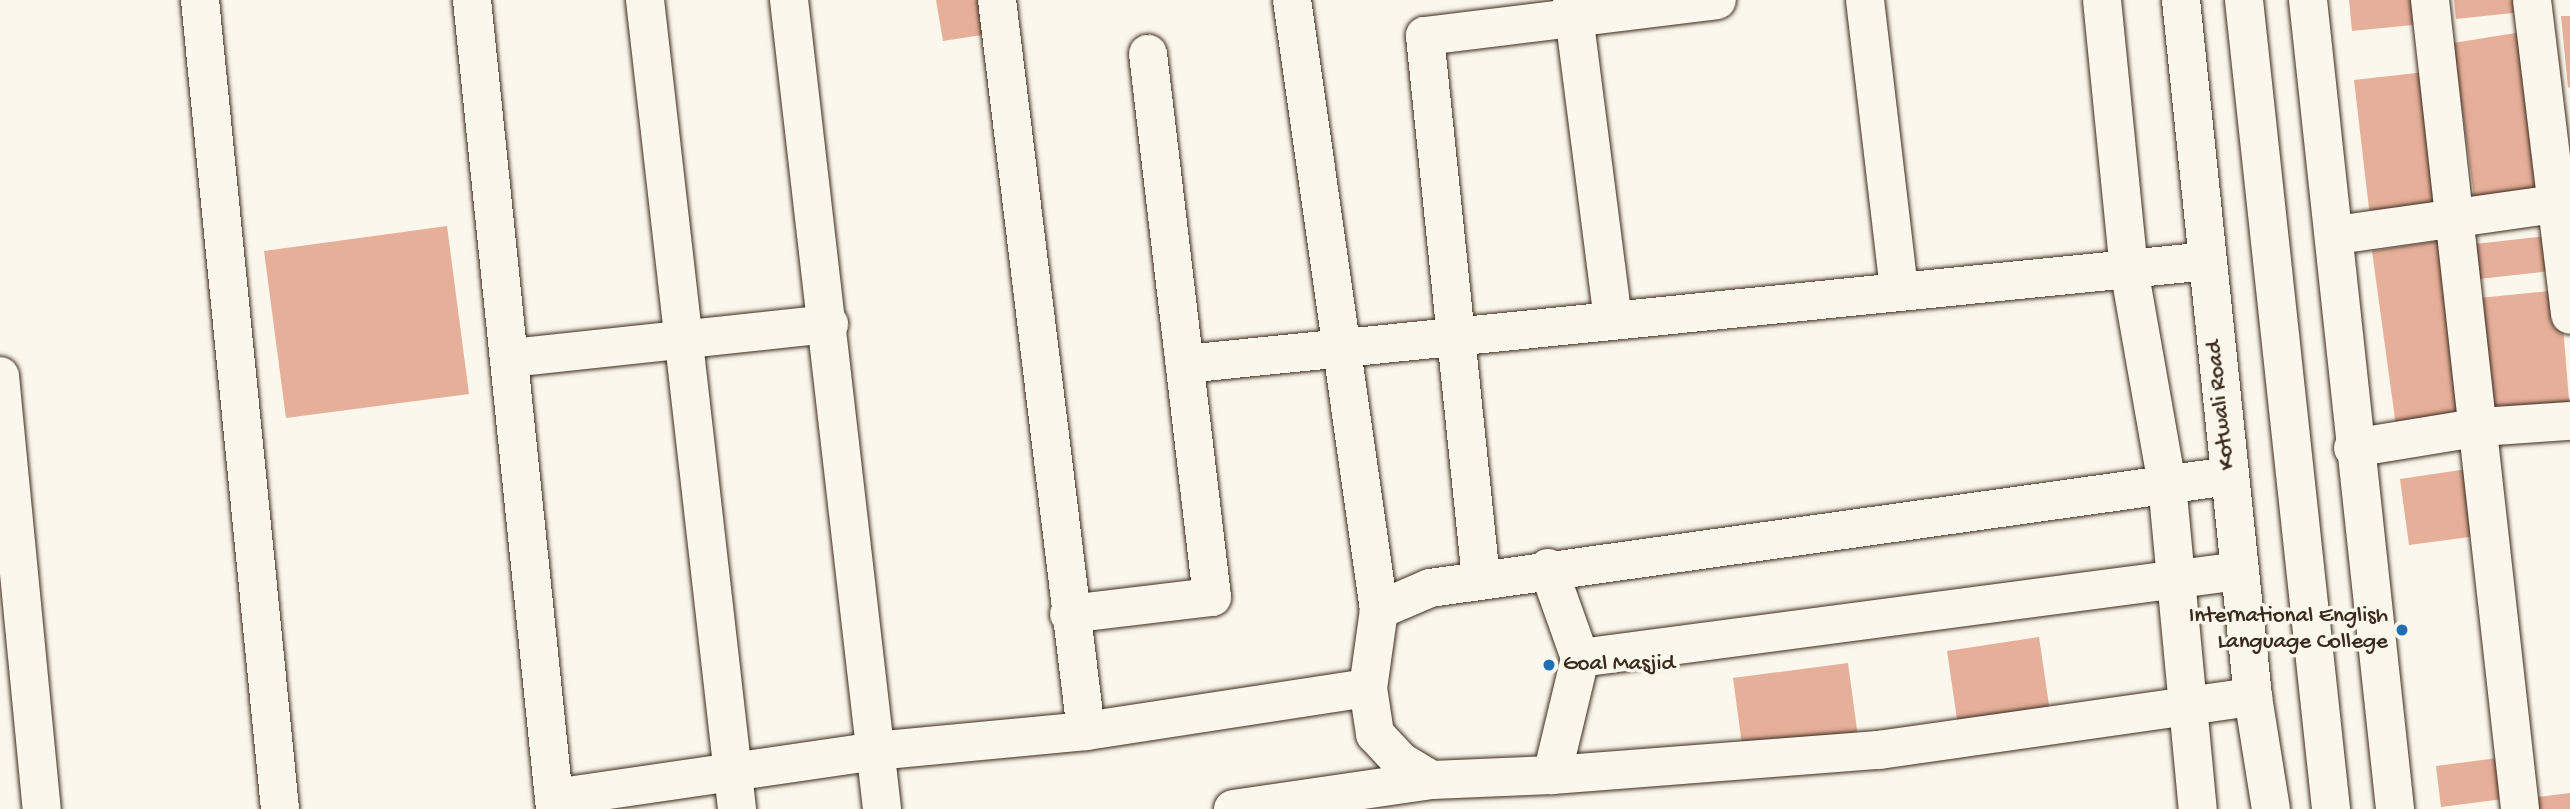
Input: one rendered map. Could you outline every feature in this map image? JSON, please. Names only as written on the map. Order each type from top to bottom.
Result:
[{"type":"street","points":[[200,0],[280,809]]},
{"type":"street","points":[[471,0],[554,803],[736,792],[876,751],[1086,732],[1368,688]]},
{"type":"street","points":[[645,0],[736,792]]},
{"type":"street","points":[[789,0],[829,324],[882,809]]},
{"type":"street","points":[[997,0],[1069,614],[1086,732]]},
{"type":"street","points":[[1292,0],[1378,610],[1368,688],[1375,734],[1400,761],[1432,780],[1488,795],[1552,775],[1879,750],[2190,703],[2253,697]]},
{"type":"street","points":[[1481,579],[1425,36],[1573,9],[1717,0]]},
{"type":"street","points":[[1865,0],[1899,290]]},
{"type":"street","points":[[2102,0],[2129,269],[2167,484],[2174,580],[2190,703],[2198,809]]},
{"type":"street","name":"Kotwali Road","points":[[2181,0],[2253,697],[2272,809]]},
{"type":"street","points":[[2244,0],[2331,809]]},
{"type":"street","points":[[2308,0],[2337,235],[2353,448],[2395,809]]},
{"type":"street","points":[[2430,0],[2481,427],[2520,809]]},
{"type":"street","points":[[2532,0],[2563,203],[2570,315]]},
{"type":"street","points":[[1573,9],[1613,318]]},
{"type":"street","points":[[1069,614],[1212,597],[1148,54]]},
{"type":"street","points":[[2337,235],[2563,203]]},
{"type":"street","points":[[1185,364],[1613,318],[2207,261]]},
{"type":"street","points":[[510,358],[829,324]]},
{"type":"street","points":[[0,376],[11,585],[42,809]]},
{"type":"street","points":[[2353,448],[2481,427],[2570,421]]},
{"type":"street","points":[[1378,610],[1430,588],[1548,568],[2229,476]]},
{"type":"street","points":[[1548,568],[1580,659],[1552,775]]},
{"type":"street","points":[[1580,659],[2239,572]]},
{"type":"street","points":[[1233,809],[1432,780]]},
{"type":"building","points":[[936,0],[1003,0],[1008,31],[943,41]]},
{"type":"building","points":[[2349,0],[2421,0],[2423,24],[2352,31]]},
{"type":"building","points":[[2454,0],[2520,0],[2522,12],[2456,19]]},
{"type":"building","points":[[2561,16],[2570,16],[2568,88]]},
{"type":"building","points":[[2522,32],[2545,193],[2475,203],[2453,43]]},
{"type":"building","points":[[2425,72],[2440,209],[2370,217],[2354,80]]},
{"type":"building","points":[[447,226],[469,394],[286,418],[264,251]]},
{"type":"building","points":[[2547,236],[2550,271],[2479,279],[2475,244]]},
{"type":"building","points":[[2444,240],[2468,416],[2396,426],[2372,251]]},
{"type":"building","points":[[2560,290],[2570,412],[2491,420],[2479,298]]},
{"type":"building","points":[[2474,468],[2484,535],[2409,545],[2400,479]]},
{"type":"building","points":[[2039,637],[2050,712],[1958,726],[1947,651]]},
{"type":"building","points":[[1848,663],[1858,737],[1743,752],[1733,678]]},
{"type":"building","points":[[2513,756],[2519,797],[2441,807],[2436,766]]},
{"type":"building","points":[[2570,793],[2570,809],[2538,809],[2537,797]]},
{"type":"place","name":"International English Language College","points":[[2402,630]]},
{"type":"place","name":"Goal Masjid","points":[[1549,665]]}]
